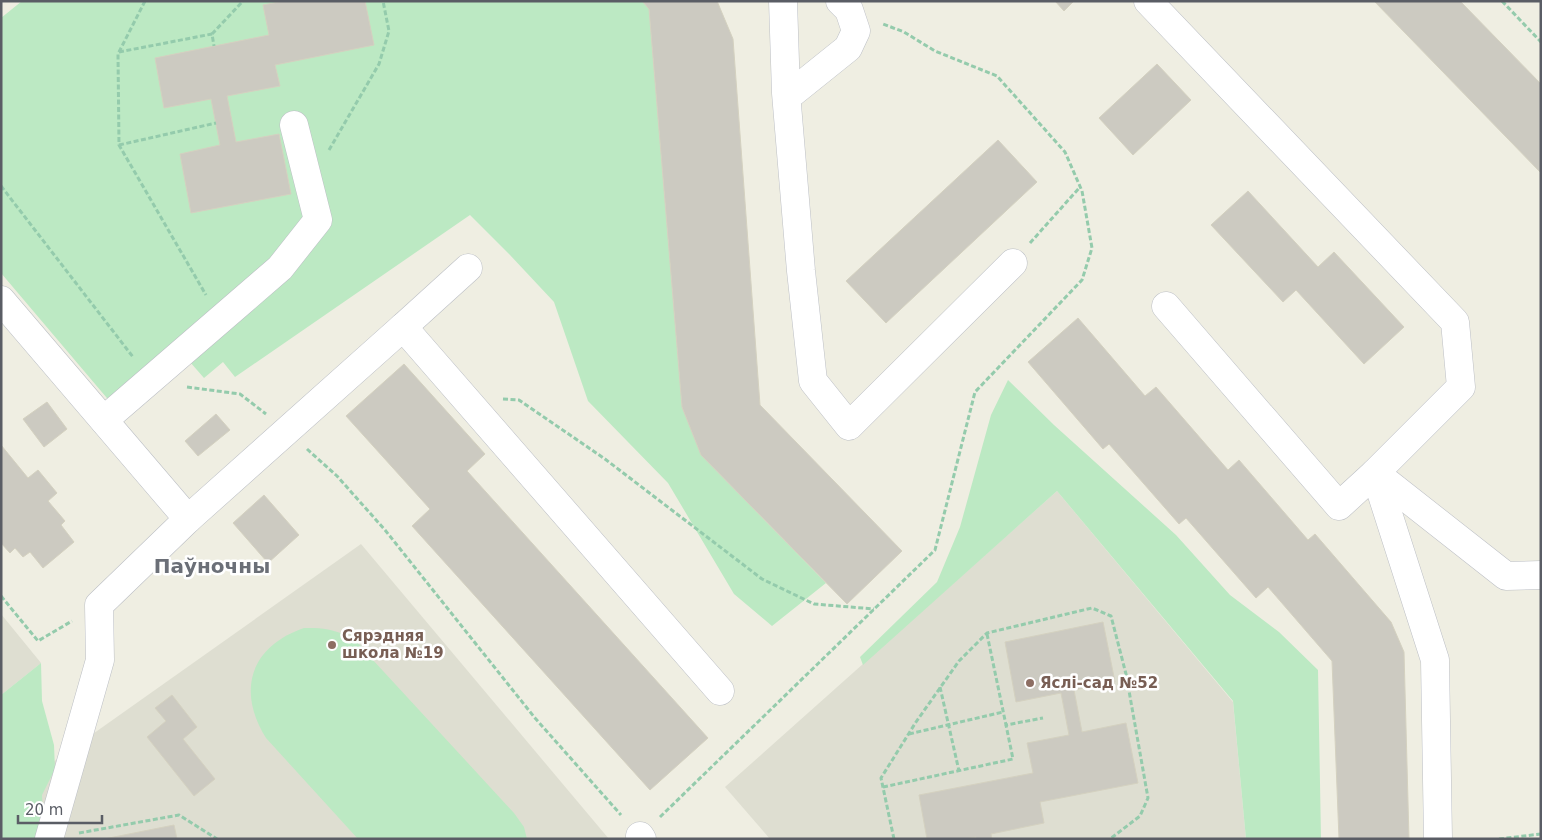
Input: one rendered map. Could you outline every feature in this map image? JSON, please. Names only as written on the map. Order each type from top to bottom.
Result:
[{"type":"lane","points":[[782,1],[787,97],[812,381],[849,426],[1013,263]]},
{"type":"lane","points":[[1148,1],[1455,322],[1461,387],[1375,473],[1339,506],[1166,306]]},
{"type":"lane","points":[[787,97],[848,48],[856,31],[845,6]]},
{"type":"lane","points":[[104,420],[280,268],[318,220],[294,125]]},
{"type":"lane","points":[[50,838],[100,660],[99,605],[188,519],[468,268]]},
{"type":"lane","points":[[1,300],[188,519]]},
{"type":"lane","points":[[402,327],[720,691]]},
{"type":"lane","points":[[1375,473],[1506,576],[1541,575]]},
{"type":"lane","points":[[1375,473],[1435,660],[1438,839]]},
{"type":"path","points":[[145,1],[119,52],[119,145],[220,319]]},
{"type":"path","points":[[119,52],[212,34],[243,1]]},
{"type":"path","points":[[310,185],[379,64],[389,31],[383,1]]},
{"type":"path","points":[[1502,1],[1541,42]]},
{"type":"path","points":[[1,186],[153,382],[240,394],[337,476],[385,530],[535,718],[641,838],[935,550],[975,392],[1082,280],[1092,248],[1080,187],[1065,152],[997,76],[936,51],[904,32],[845,6]]},
{"type":"path","points":[[212,34],[214,46]]},
{"type":"path","points":[[119,145],[216,123]]},
{"type":"path","points":[[1013,263],[1080,187]]},
{"type":"path","points":[[463,396],[519,400],[605,459],[762,579],[814,604],[875,608]]},
{"type":"path","points":[[1,596],[38,641],[99,605]]},
{"type":"path","points":[[894,839],[881,778],[959,661],[987,633],[1092,608],[1111,616],[1126,674],[1148,798],[1140,816],[1110,839]]},
{"type":"path","points":[[883,787],[1013,759],[987,633]]},
{"type":"path","points":[[940,687],[959,771]]},
{"type":"path","points":[[909,734],[1003,712]]},
{"type":"path","points":[[1006,725],[1043,718]]},
{"type":"path","points":[[50,838],[180,815],[217,839]]},
{"type":"path","points":[[1499,839],[1541,834]]},
{"type":"shaded area","name":"Яслі-сад №52","points":[[1057,491],[1233,702],[1246,839],[770,839],[725,787]]},
{"type":"shaded area","name":"Сярэдняя школа №19","points":[[361,544],[609,839],[1,839],[1,799]]},
{"type":"shaded area","points":[[1,614],[41,663],[1,695]]},
{"type":"green space","points":[[22,1],[642,1],[649,9],[682,407],[701,455],[826,583],[772,626],[734,594],[668,483],[588,401],[554,302],[470,215],[235,377],[223,362],[204,378],[190,362],[123,417],[1,273],[1,18]]},
{"type":"green space","points":[[1008,380],[1054,425],[1176,535],[1230,595],[1279,632],[1318,670],[1321,839],[1246,839],[1233,701],[1057,491],[863,665],[860,657],[937,582],[960,527],[991,415]]},
{"type":"green space","points":[[304,628],[334,631],[358,643],[514,813],[524,827],[527,839],[358,839],[266,738],[257,720],[252,703],[251,687],[254,672],[261,658],[271,646],[286,636]]},
{"type":"green space","points":[[41,663],[42,701],[54,745],[55,769],[42,795],[43,815],[36,839],[1,839],[1,695]]},
{"type":"building","points":[[284,1],[365,1],[374,45],[275,65],[280,86],[227,96],[236,142],[279,134],[291,194],[191,213],[180,154],[220,145],[211,99],[164,108],[155,58],[269,35],[263,5]]},
{"type":"building","points":[[642,1],[717,1],[733,39],[760,405],[902,551],[847,604],[701,455],[682,407],[649,9]]},
{"type":"building","points":[[1055,1],[1074,1],[1064,11]]},
{"type":"building","points":[[1374,1],[1460,1],[1541,84],[1541,173]]},
{"type":"building","points":[[1157,64],[1191,100],[1133,155],[1099,118]]},
{"type":"building","points":[[998,140],[1037,182],[886,323],[846,281]]},
{"type":"building","points":[[1248,191],[1318,267],[1334,252],[1404,327],[1364,364],[1296,290],[1283,302],[1211,225]]},
{"type":"building","points":[[1078,318],[1145,396],[1156,387],[1228,470],[1239,460],[1308,540],[1315,534],[1391,622],[1404,652],[1409,839],[1339,839],[1332,661],[1268,587],[1256,598],[1186,518],[1179,524],[1109,444],[1103,449],[1028,362]]},
{"type":"building","points":[[404,364],[485,454],[467,471],[708,738],[650,790],[412,526],[430,509],[346,416]]},
{"type":"building","points":[[47,402],[67,429],[44,447],[23,419]]},
{"type":"building","points":[[216,414],[230,430],[198,456],[185,441]]},
{"type":"building","points":[[1,445],[28,478],[38,470],[57,493],[48,501],[65,521],[61,525],[74,542],[43,568],[30,552],[23,557],[15,548],[10,553],[1,543]]},
{"type":"building","points":[[264,495],[299,535],[268,563],[233,523]]},
{"type":"building","points":[[1103,622],[1115,682],[1074,690],[1082,732],[1126,723],[1138,783],[1040,802],[1044,823],[991,834],[992,839],[976,839],[976,837],[965,839],[927,839],[919,795],[1033,773],[1027,743],[1069,735],[1061,693],[1016,702],[1005,642]]},
{"type":"building","points":[[172,695],[197,727],[183,739],[215,779],[194,796],[147,737],[166,721],[155,708]]},
{"type":"building","points":[[174,825],[177,839],[104,839]]},
{"type":"place","name":"Сярэдняя школа №19","points":[[332,645]]},
{"type":"place","name":"Яслі-сад №52","points":[[1030,683]]},
{"type":"district","name":"Паўночны","points":[[212,566]]}]
